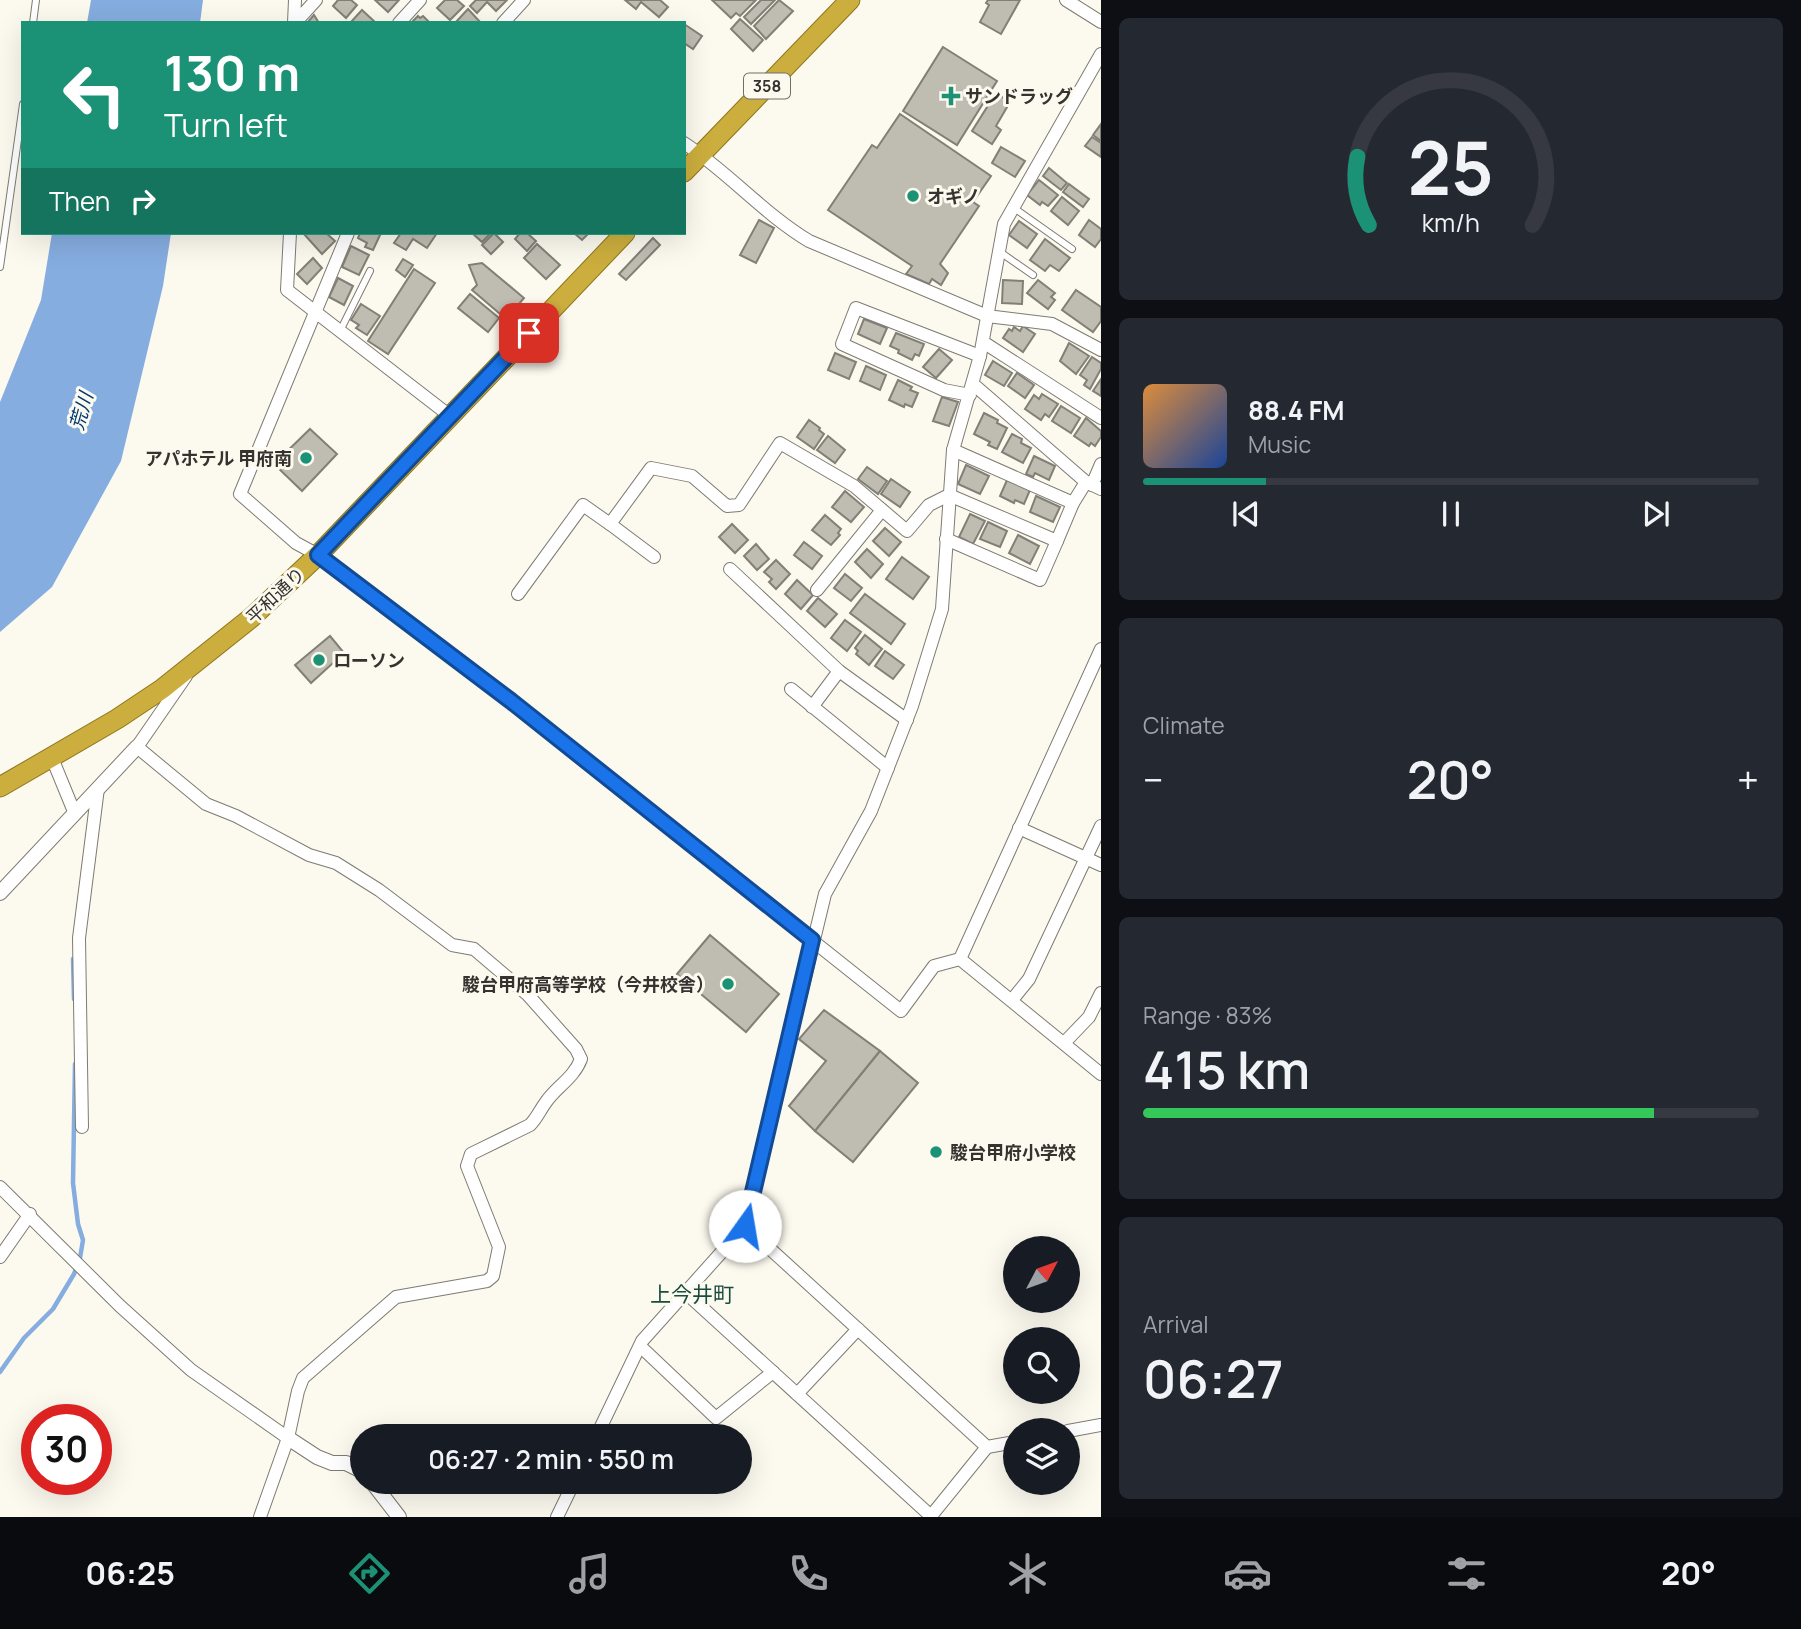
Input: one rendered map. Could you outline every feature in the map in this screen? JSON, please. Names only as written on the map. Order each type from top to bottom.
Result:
[{"type":"highway","name":"358","points":[[686,170],[850,0]]},
{"type":"highway","name":"平和通り","points":[[0,787],[117,719],[194,665],[251,618],[318,555],[623,235]]},
{"type":"street","points":[[294,21],[295,0]]},
{"type":"street","points":[[296,21],[316,0]]},
{"type":"street","points":[[401,21],[419,0]]},
{"type":"street","points":[[505,21],[524,0]]},
{"type":"street","points":[[1066,0],[1101,22]]},
{"type":"street","points":[[602,1424],[640,1346],[745,1226],[825,894],[871,811],[906,720],[942,609],[954,450],[980,356],[1004,224],[1101,54]]},
{"type":"street","points":[[686,144],[790,230],[809,241],[987,316],[1052,324],[1101,349]]},
{"type":"street","points":[[290,235],[287,290],[450,416]]},
{"type":"street","points":[[347,235],[240,494],[296,543],[318,555],[511,701],[901,1011],[934,966],[960,959]]},
{"type":"street","points":[[980,356],[856,308],[842,344],[944,390],[972,390],[1093,486]]},
{"type":"street","points":[[983,342],[1101,418]]},
{"type":"street","points":[[610,524],[651,468],[692,476],[727,506],[739,505],[780,443],[854,486],[907,531],[929,505],[949,495],[1057,541]]},
{"type":"street","points":[[954,450],[1073,503]]},
{"type":"street","points":[[946,539],[1041,580],[1073,503],[1093,486],[1101,464]]},
{"type":"street","points":[[518,594],[583,505],[654,557]]},
{"type":"street","points":[[817,590],[882,510]]},
{"type":"street","points":[[730,569],[839,671],[906,720]]},
{"type":"street","points":[[960,959],[1101,649]]},
{"type":"street","points":[[0,892],[137,747],[194,665]]},
{"type":"street","points":[[812,707],[839,671]]},
{"type":"street","points":[[791,689],[888,768]]},
{"type":"street","points":[[137,747],[206,804],[236,816],[309,855],[336,863],[379,890],[452,945],[474,949],[528,995],[576,1049],[581,1059],[577,1069],[546,1102],[530,1125],[471,1154],[467,1166],[499,1247],[493,1276],[487,1281],[396,1297],[303,1378],[289,1438],[260,1517]]},
{"type":"street","points":[[52,758],[75,814]]},
{"type":"street","points":[[82,1127],[79,938],[98,788]]},
{"type":"street","points":[[1012,1000],[1029,979],[1101,826]]},
{"type":"street","points":[[1019,828],[1101,866]]},
{"type":"street","points":[[960,959],[1101,1073]]},
{"type":"street","points":[[1064,1043],[1090,1017],[1101,993]]},
{"type":"street","points":[[0,1187],[120,1306],[191,1370],[317,1457],[331,1464],[346,1462],[350,1464]]},
{"type":"street","points":[[0,1257],[30,1214]]},
{"type":"street","points":[[745,1226],[987,1447]]},
{"type":"street","points":[[686,1293],[932,1517],[987,1447],[1003,1444]]},
{"type":"street","points":[[797,1394],[858,1329]]},
{"type":"street","points":[[640,1346],[716,1419],[773,1372]]},
{"type":"street","points":[[1080,1429],[1101,1425]]},
{"type":"street","points":[[381,1494],[399,1517]]},
{"type":"street","points":[[557,1517],[568,1494]]},
{"type":"lane","points":[[33,21],[36,0]]},
{"type":"lane","points":[[0,267],[21,118]]},
{"type":"lane","points":[[1012,207],[1072,249]]},
{"type":"lane","points":[[998,250],[1033,275]]},
{"type":"lane","points":[[340,331],[370,271]]},
{"type":"water","points":[[91,0],[203,0],[200,21],[87,21]]},
{"type":"water","name":"荒川","points":[[52,235],[171,235],[163,286],[121,461],[52,587],[0,632],[0,402],[41,300]]},
{"type":"building","points":[[338,0],[351,0],[357,5],[346,18],[333,6]]},
{"type":"building","points":[[375,0],[399,0],[388,12]]},
{"type":"building","points":[[445,0],[457,0],[464,6],[450,20],[437,8]]},
{"type":"building","points":[[476,0],[507,0],[496,11],[487,2],[477,13],[470,6]]},
{"type":"building","points":[[625,0],[660,0],[668,7],[659,17],[641,2],[636,9]]},
{"type":"building","points":[[712,0],[756,0],[740,16],[736,13],[731,18]]},
{"type":"building","points":[[761,0],[775,0],[751,24],[744,17]]},
{"type":"building","points":[[779,0],[793,11],[766,39],[754,26]]},
{"type":"building","points":[[988,0],[1020,0],[1001,34],[980,22],[989,5],[986,3]]},
{"type":"building","points":[[468,9],[479,21],[457,21]]},
{"type":"building","points":[[362,10],[374,21],[352,21]]},
{"type":"building","points":[[418,16],[423,16],[428,21],[413,21]]},
{"type":"building","points":[[740,19],[763,40],[753,51],[731,29]]},
{"type":"building","points":[[686,25],[702,36],[693,49],[686,44]]},
{"type":"building","points":[[943,47],[997,81],[957,145],[903,111]]},
{"type":"building","points":[[996,93],[1010,102],[996,126],[1001,130],[992,144],[972,131]]},
{"type":"building","points":[[900,114],[991,176],[973,202],[979,206],[940,264],[948,273],[941,285],[932,279],[929,284],[906,274],[912,266],[828,210],[872,145],[877,148]]},
{"type":"building","points":[[1101,124],[1101,141],[1093,135]]},
{"type":"building","points":[[1092,137],[1101,143],[1101,157],[1085,146]]},
{"type":"building","points":[[1001,147],[1025,161],[1015,177],[992,163]]},
{"type":"building","points":[[1049,168],[1067,183],[1061,190],[1043,176]]},
{"type":"building","points":[[1039,180],[1058,195],[1048,206],[1042,202],[1040,205],[1027,195]]},
{"type":"building","points":[[1069,184],[1089,199],[1083,207],[1063,192]]},
{"type":"building","points":[[1062,197],[1079,211],[1068,225],[1051,211]]},
{"type":"building","points":[[759,220],[774,228],[756,263],[740,255]]},
{"type":"building","points":[[1089,220],[1101,229],[1101,239],[1095,247],[1079,235]]},
{"type":"building","points":[[1019,221],[1037,234],[1027,248],[1009,235]]},
{"type":"building","points":[[305,235],[328,235],[335,241],[322,254]]},
{"type":"building","points":[[359,235],[380,235],[373,250],[365,247],[367,243],[358,238]]},
{"type":"building","points":[[400,235],[436,235],[427,248],[413,239],[406,250],[394,243]]},
{"type":"building","points":[[474,235],[489,235],[482,242]]},
{"type":"building","points":[[492,235],[496,235],[503,242],[491,254],[482,245]]},
{"type":"building","points":[[518,235],[529,235],[536,241],[527,251],[515,239]]},
{"type":"building","points":[[653,238],[660,245],[626,280],[619,274]]},
{"type":"building","points":[[1045,239],[1070,258],[1059,271],[1050,265],[1045,271],[1030,260]]},
{"type":"building","points":[[537,244],[560,265],[546,279],[524,258]]},
{"type":"building","points":[[351,246],[369,255],[359,275],[342,267]]},
{"type":"building","points":[[313,258],[322,268],[307,284],[297,274]]},
{"type":"building","points":[[403,259],[413,265],[405,277],[396,270]]},
{"type":"building","points":[[482,263],[524,298],[506,319],[472,290],[477,285],[469,265]]},
{"type":"building","points":[[414,269],[435,283],[388,354],[368,341]]},
{"type":"building","points":[[338,278],[353,286],[344,305],[329,297]]},
{"type":"building","points":[[1003,280],[1023,281],[1022,304],[1002,303]]},
{"type":"building","points":[[1038,280],[1055,293],[1051,297],[1055,300],[1048,309],[1027,293]]},
{"type":"building","points":[[1076,290],[1101,307],[1101,321],[1093,332],[1062,310]]},
{"type":"building","points":[[470,294],[499,318],[488,332],[458,308]]},
{"type":"building","points":[[361,304],[380,316],[367,335],[356,328],[359,325],[351,320]]},
{"type":"building","points":[[864,319],[887,328],[880,344],[858,334]]},
{"type":"building","points":[[1023,326],[1035,334],[1023,352],[1003,338],[1009,329],[1012,331],[1014,327],[1020,331]]},
{"type":"building","points":[[896,333],[924,344],[919,356],[915,354],[912,360],[890,346]]},
{"type":"building","points":[[1069,343],[1089,356],[1076,374],[1060,361]]},
{"type":"building","points":[[939,349],[952,360],[936,378],[923,367]]},
{"type":"building","points":[[835,353],[856,362],[849,379],[828,370]]},
{"type":"building","points":[[1092,357],[1101,363],[1101,369],[1090,389],[1084,385],[1087,380],[1080,375]]},
{"type":"building","points":[[993,361],[1012,373],[1004,386],[985,375]]},
{"type":"building","points":[[866,366],[886,375],[880,390],[860,381]]},
{"type":"building","points":[[1017,373],[1034,385],[1025,398],[1008,386]]},
{"type":"building","points":[[1101,379],[1101,396],[1093,391]]},
{"type":"building","points":[[898,380],[918,393],[912,407],[905,404],[904,407],[889,400]]},
{"type":"building","points":[[1042,394],[1058,404],[1049,417],[1045,414],[1041,420],[1025,409],[1034,395],[1039,399]]},
{"type":"building","points":[[942,397],[958,402],[949,426],[933,421]]},
{"type":"building","points":[[1061,406],[1080,418],[1071,433],[1052,421]]},
{"type":"building","points":[[984,413],[1007,428],[997,449],[974,434]]},
{"type":"building","points":[[1086,418],[1101,431],[1101,437],[1095,446],[1091,443],[1089,446],[1074,436]]},
{"type":"building","points":[[809,420],[824,434],[814,449],[797,437]]},
{"type":"building","points":[[310,429],[337,454],[302,491],[274,464]]},
{"type":"building","points":[[1012,434],[1031,448],[1023,463],[1002,452]]},
{"type":"building","points":[[828,436],[845,450],[835,463],[817,450]]},
{"type":"building","points":[[1034,456],[1055,466],[1049,480],[1035,473],[1033,477],[1026,474]]},
{"type":"building","points":[[966,465],[989,476],[980,494],[958,484]]},
{"type":"building","points":[[867,467],[887,481],[878,494],[858,479]]},
{"type":"building","points":[[891,479],[910,492],[900,507],[881,494]]},
{"type":"building","points":[[1007,480],[1030,490],[1024,504],[1015,500],[1014,503],[1000,496]]},
{"type":"building","points":[[845,491],[864,507],[851,522],[832,507]]},
{"type":"building","points":[[1036,496],[1060,507],[1053,522],[1030,512]]},
{"type":"building","points":[[970,514],[985,521],[973,544],[959,537]]},
{"type":"building","points":[[825,515],[841,529],[838,533],[840,535],[831,545],[812,530]]},
{"type":"building","points":[[988,522],[1007,531],[1000,547],[980,539]]},
{"type":"building","points":[[732,524],[748,540],[735,553],[719,537]]},
{"type":"building","points":[[885,528],[901,542],[889,556],[873,541]]},
{"type":"building","points":[[1018,535],[1039,546],[1030,564],[1009,553]]},
{"type":"building","points":[[804,542],[822,556],[812,569],[794,555]]},
{"type":"building","points":[[756,544],[769,559],[757,570],[744,556]]},
{"type":"building","points":[[867,549],[883,564],[871,578],[855,562]]},
{"type":"building","points":[[902,557],[929,577],[913,599],[886,579]]},
{"type":"building","points":[[776,560],[790,574],[776,589],[769,582],[772,579],[764,572]]},
{"type":"building","points":[[845,574],[862,588],[851,601],[834,588]]},
{"type":"building","points":[[797,580],[813,595],[801,609],[785,594]]},
{"type":"building","points":[[865,594],[905,624],[891,644],[850,613]]},
{"type":"building","points":[[818,598],[837,614],[825,627],[807,611]]},
{"type":"building","points":[[845,620],[861,632],[847,651],[831,638]]},
{"type":"building","points":[[865,635],[882,649],[869,665],[856,654],[858,651],[855,648]]},
{"type":"building","points":[[330,636],[344,653],[311,683],[295,665]]},
{"type":"building","points":[[885,651],[904,665],[893,679],[875,666]]},
{"type":"building","name":"駿台甲府高等学校（今井校舎）","points":[[710,935],[779,994],[746,1032],[677,974]]},
{"type":"building","points":[[824,1010],[880,1051],[815,1131],[789,1106],[826,1061],[799,1039]]},
{"type":"building","points":[[880,1051],[918,1083],[853,1162],[815,1131]]},
{"type":"waterway","points":[[73,959],[74,999]]},
{"type":"waterway","points":[[0,1372],[24,1338],[53,1309],[74,1274],[80,1258],[83,1240],[78,1224],[73,1183],[75,1064]]},
{"type":"place","name":"サンドラッグ","points":[[951,96]]},
{"type":"place","name":"オギノ","points":[[913,196]]},
{"type":"place","name":"アパホテル 甲府南","points":[[306,458]]},
{"type":"place","name":"ローソン","points":[[319,660]]},
{"type":"place","name":"駿台甲府高等学校（今井校舎）","points":[[728,984]]},
{"type":"place","name":"駿台甲府小学校","points":[[936,1152]]},
{"type":"district","name":"上今井町","points":[[692,1294]]},
{"type":"route","points":[[529,333],[318,555],[511,701],[812,940],[745,1226]]}]
